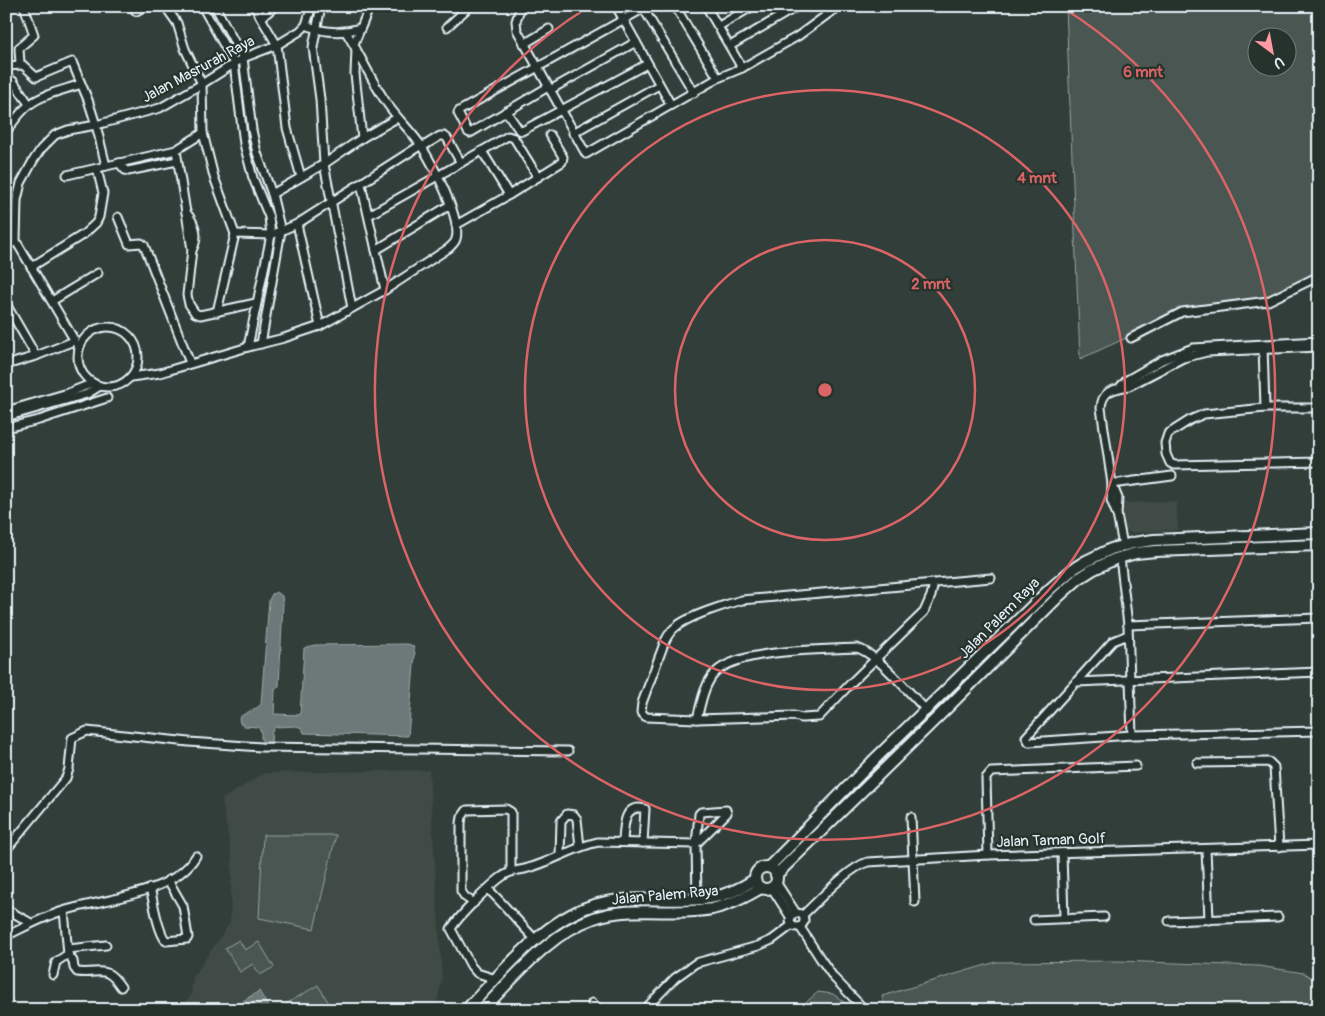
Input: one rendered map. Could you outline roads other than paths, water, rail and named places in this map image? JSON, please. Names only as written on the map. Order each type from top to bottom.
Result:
[{"type":"street","points":[[20,64],[20,48],[34,35],[24,6]]},
{"type":"street","points":[[132,6],[136,11],[146,6]]},
{"type":"street","points":[[165,6],[177,23],[185,49],[202,84],[203,133],[214,177],[235,234],[216,312]]},
{"type":"street","points":[[202,6],[234,63],[244,144],[253,178],[269,217],[271,235],[248,347]]},
{"type":"street","points":[[215,6],[243,58],[256,145],[262,170],[272,194],[281,231],[261,344]]},
{"type":"street","points":[[254,6],[277,45],[287,128],[301,176]]},
{"type":"street","points":[[261,18],[275,6]]},
{"type":"street","points":[[321,6],[314,47],[320,99],[324,164],[352,308]]},
{"type":"street","points":[[362,138],[355,74],[355,46],[360,28],[370,6]]},
{"type":"street","points":[[446,27],[470,6]]},
{"type":"street","points":[[522,6],[516,24],[517,30],[586,154],[718,78],[742,68],[798,36],[839,6]]},
{"type":"street","points":[[616,6],[671,105]]},
{"type":"street","points":[[674,6],[718,78]]},
{"type":"street","points":[[706,6],[742,68]]},
{"type":"street","points":[[719,26],[753,6]]},
{"type":"street","points":[[730,46],[798,6]]},
{"type":"street","points":[[636,42],[506,111],[470,133],[458,113],[458,111],[644,7],[694,92]]},
{"type":"street","points":[[311,9],[306,25],[317,30],[346,32],[360,28]]},
{"type":"street","name":"Jalan Masrurah Raya","points":[[16,241],[16,200],[21,183],[44,145],[55,135],[68,130],[96,125],[160,108],[243,58],[277,45],[306,25]]},
{"type":"street","points":[[524,44],[549,29]]},
{"type":"street","points":[[131,377],[160,373],[320,326],[385,290],[453,244],[456,239],[456,225],[438,176],[421,146],[396,118],[375,86],[346,32]]},
{"type":"street","points":[[6,66],[20,64],[36,77],[73,64],[96,125],[106,166]]},
{"type":"street","points":[[506,111],[521,131],[647,64]]},
{"type":"street","points":[[13,81],[29,104]]},
{"type":"street","points":[[6,132],[29,104],[81,84]]},
{"type":"street","points":[[573,133],[659,85]]},
{"type":"street","points":[[272,194],[324,164],[396,118]]},
{"type":"street","points":[[67,175],[176,150],[203,133]]},
{"type":"street","points":[[456,225],[561,163],[563,160],[550,135]]},
{"type":"street","points":[[235,234],[271,235],[297,224],[330,201],[440,136],[445,136],[462,163]]},
{"type":"street","points":[[370,215],[506,137],[512,137],[538,177]]},
{"type":"street","points":[[176,150],[185,209],[195,226],[196,242],[192,250],[187,295],[189,304],[197,315],[256,303]]},
{"type":"street","points":[[482,151],[509,195]]},
{"type":"street","points":[[119,163],[128,171],[177,161]]},
{"type":"street","points":[[32,267],[84,234],[96,223],[103,193],[97,168]]},
{"type":"street","points":[[361,184],[370,215],[385,290]]},
{"type":"street","points":[[376,250],[450,205]]},
{"type":"street","points":[[118,217],[129,244],[141,243],[144,245],[190,363]]},
{"type":"street","points":[[297,224],[320,326]]},
{"type":"street","points":[[6,246],[16,241],[79,348]]},
{"type":"street","points":[[52,301],[98,273]]},
{"type":"street","points":[[1131,338],[1182,312],[1268,301],[1319,276]]},
{"type":"street","points":[[6,304],[36,356]]},
{"type":"street","points":[[6,411],[97,385],[114,387],[124,383],[136,369],[139,359],[138,349],[134,340],[128,333],[119,328],[109,326],[91,332],[79,348],[79,367],[84,375],[97,385]]},
{"type":"street","points":[[6,365],[74,341]]},
{"type":"street","points":[[1123,545],[1117,515],[1118,498],[1112,484],[1101,408],[1102,401],[1107,393],[1120,387],[1129,386],[1191,355],[1319,341]]},
{"type":"street","points":[[1262,346],[1319,347]]},
{"type":"street","points":[[1262,346],[1265,408]]},
{"type":"street","points":[[139,359],[148,374]]},
{"type":"street","points":[[6,417],[87,394],[97,385]]},
{"type":"street","points":[[6,428],[39,420],[107,398]]},
{"type":"street","points":[[1319,408],[1265,408],[1209,412],[1190,420],[1168,434],[1165,443],[1168,460],[1171,464],[1177,465],[1319,462]]},
{"type":"street","points":[[1112,484],[1172,476]]},
{"type":"street","name":"Jalan Palem Raya","points":[[768,882],[756,872],[758,869],[769,867],[878,757],[1051,588],[1086,560],[1123,545],[1154,540],[1319,533]]},
{"type":"street","name":"Jalan Palem Raya","points":[[482,1010],[544,948],[560,935],[576,926],[610,914],[636,911],[712,909],[746,897],[768,882],[947,708],[1058,596],[1078,578],[1092,570],[1120,557],[1156,551],[1319,545]]},
{"type":"street","points":[[1120,557],[1128,625],[1132,735]]},
{"type":"street","points":[[934,583],[924,612],[818,717],[697,719],[646,717],[641,710],[669,633],[678,625],[716,608],[742,600],[934,583],[991,578]]},
{"type":"street","points":[[1128,625],[1319,618]]},
{"type":"street","points":[[1128,635],[1113,641],[1026,737],[1029,742],[1132,735],[1319,732]]},
{"type":"street","points":[[697,719],[706,687],[713,675],[721,668],[739,659],[761,655],[856,648],[865,651],[875,659],[927,710]]},
{"type":"street","points":[[1076,682],[1319,672]]},
{"type":"street","points":[[6,850],[66,778],[69,769],[71,740],[74,736],[87,731],[232,745],[302,749],[568,751]]},
{"type":"street","points":[[1197,763],[1269,762],[1274,766],[1279,847]]},
{"type":"street","points":[[988,856],[986,778],[991,772],[1136,766]]},
{"type":"street","points":[[623,842],[626,818],[630,810],[634,808],[645,810],[643,843]]},
{"type":"street","points":[[474,903],[465,897],[461,891],[461,823],[462,817],[467,810],[506,809],[511,812],[511,871]]},
{"type":"street","points":[[496,979],[477,973],[474,970],[451,931],[451,926],[502,876],[511,871],[529,868],[580,847],[598,842],[696,844],[727,814],[726,810],[701,812],[699,814],[696,844],[697,900]]},
{"type":"street","points":[[560,855],[561,821],[567,814],[574,815],[577,819],[580,847]]},
{"type":"street","points":[[911,816],[915,902]]},
{"type":"street","name":"Jalan Taman Golf","points":[[644,1010],[675,978],[696,963],[758,946],[772,940],[795,918],[864,864],[988,856],[1319,845]]},
{"type":"street","points":[[1206,849],[1209,920]]},
{"type":"street","points":[[1062,853],[1064,918]]},
{"type":"street","points":[[6,936],[31,923],[64,911],[128,896],[150,888],[168,880],[185,869],[196,856]]},
{"type":"street","points":[[769,867],[775,871],[768,882],[795,918],[804,922],[800,927]]},
{"type":"street","points":[[150,888],[159,929],[166,941],[185,940],[188,937],[184,910],[168,880]]},
{"type":"street","name":"Jalan Palem Raya","points":[[466,1010],[537,938],[572,914],[591,906],[628,899],[697,900],[710,898],[768,882]]},
{"type":"street","points":[[488,890],[537,938]]},
{"type":"street","points":[[6,909],[31,923]]},
{"type":"street","points":[[64,911],[68,952],[76,972],[106,972],[114,977],[121,987]]},
{"type":"street","points":[[1034,920],[1104,917]]},
{"type":"street","points":[[1169,921],[1278,917]]},
{"type":"street","points":[[795,918],[796,928],[800,927],[834,978],[865,1010]]},
{"type":"street","points":[[53,975],[56,962],[68,952],[106,945]]},
{"type":"street","points":[[592,1003],[600,1010]]}]
